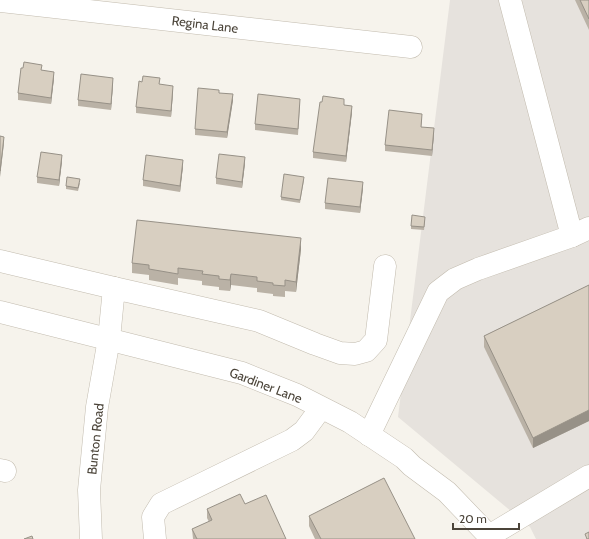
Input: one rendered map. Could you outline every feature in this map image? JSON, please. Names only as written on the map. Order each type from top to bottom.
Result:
[{"type":"street","points":[[369,434],[438,292],[455,279],[478,269],[580,232],[510,0]]},
{"type":"street","name":"Regina Lane","points":[[0,1],[411,47]]},
{"type":"street","points":[[0,261],[259,321],[340,353],[355,354],[366,351],[376,340],[385,266]]},
{"type":"street","name":"Bunton Road","points":[[91,539],[91,476],[97,407],[110,339],[114,288]]},
{"type":"street","name":"Gardiner Lane","points":[[0,312],[242,373],[297,395],[350,422],[404,458],[412,466],[447,492],[491,538]]},
{"type":"street","points":[[155,539],[153,517],[161,504],[292,440],[304,431],[321,408]]},
{"type":"street","points":[[491,538],[589,476]]},
{"type":"shaded area","points":[[450,0],[589,0],[589,539],[536,539],[530,527],[398,417]]},
{"type":"building","points":[[580,0],[589,0],[589,19]]},
{"type":"building","points":[[24,62],[42,65],[41,70],[54,72],[51,98],[18,93],[21,68],[23,68]]},
{"type":"building","points":[[81,74],[113,78],[111,104],[78,100]]},
{"type":"building","points":[[143,76],[160,78],[159,84],[173,86],[171,111],[136,107],[139,81],[142,82]]},
{"type":"building","points":[[198,88],[219,90],[219,93],[233,94],[227,132],[195,129]]},
{"type":"building","points":[[258,94],[300,99],[298,129],[255,124]]},
{"type":"building","points":[[323,96],[344,99],[344,105],[352,106],[346,156],[313,152],[320,102],[322,102]]},
{"type":"building","points":[[389,110],[422,114],[421,127],[434,128],[432,150],[385,145]]},
{"type":"building","points":[[0,136],[4,137],[0,171]]},
{"type":"building","points":[[41,152],[62,155],[59,180],[37,177]]},
{"type":"building","points":[[219,154],[245,157],[242,182],[216,178]]},
{"type":"building","points":[[146,155],[183,160],[180,186],[143,180]]},
{"type":"building","points":[[284,174],[304,177],[300,200],[281,197]]},
{"type":"building","points":[[67,177],[80,179],[78,188],[66,186]]},
{"type":"building","points":[[328,178],[363,182],[360,207],[325,203]]},
{"type":"building","points":[[412,215],[425,217],[424,227],[411,226]]},
{"type":"building","points":[[137,220],[301,238],[296,282],[285,280],[285,286],[273,285],[273,283],[257,281],[257,277],[231,274],[230,280],[219,279],[219,276],[202,274],[203,271],[178,268],[178,274],[149,269],[149,265],[132,263]]},
{"type":"building","points":[[589,285],[589,410],[533,438],[484,336]]},
{"type":"building","points":[[384,478],[415,539],[321,539],[309,516]]},
{"type":"building","points":[[240,494],[245,504],[266,495],[286,539],[197,539],[192,529],[212,520],[207,509]]},
{"type":"building","points":[[589,532],[589,539],[587,539],[585,534]]},
{"type":"building","points":[[32,536],[33,539],[24,539]]}]
